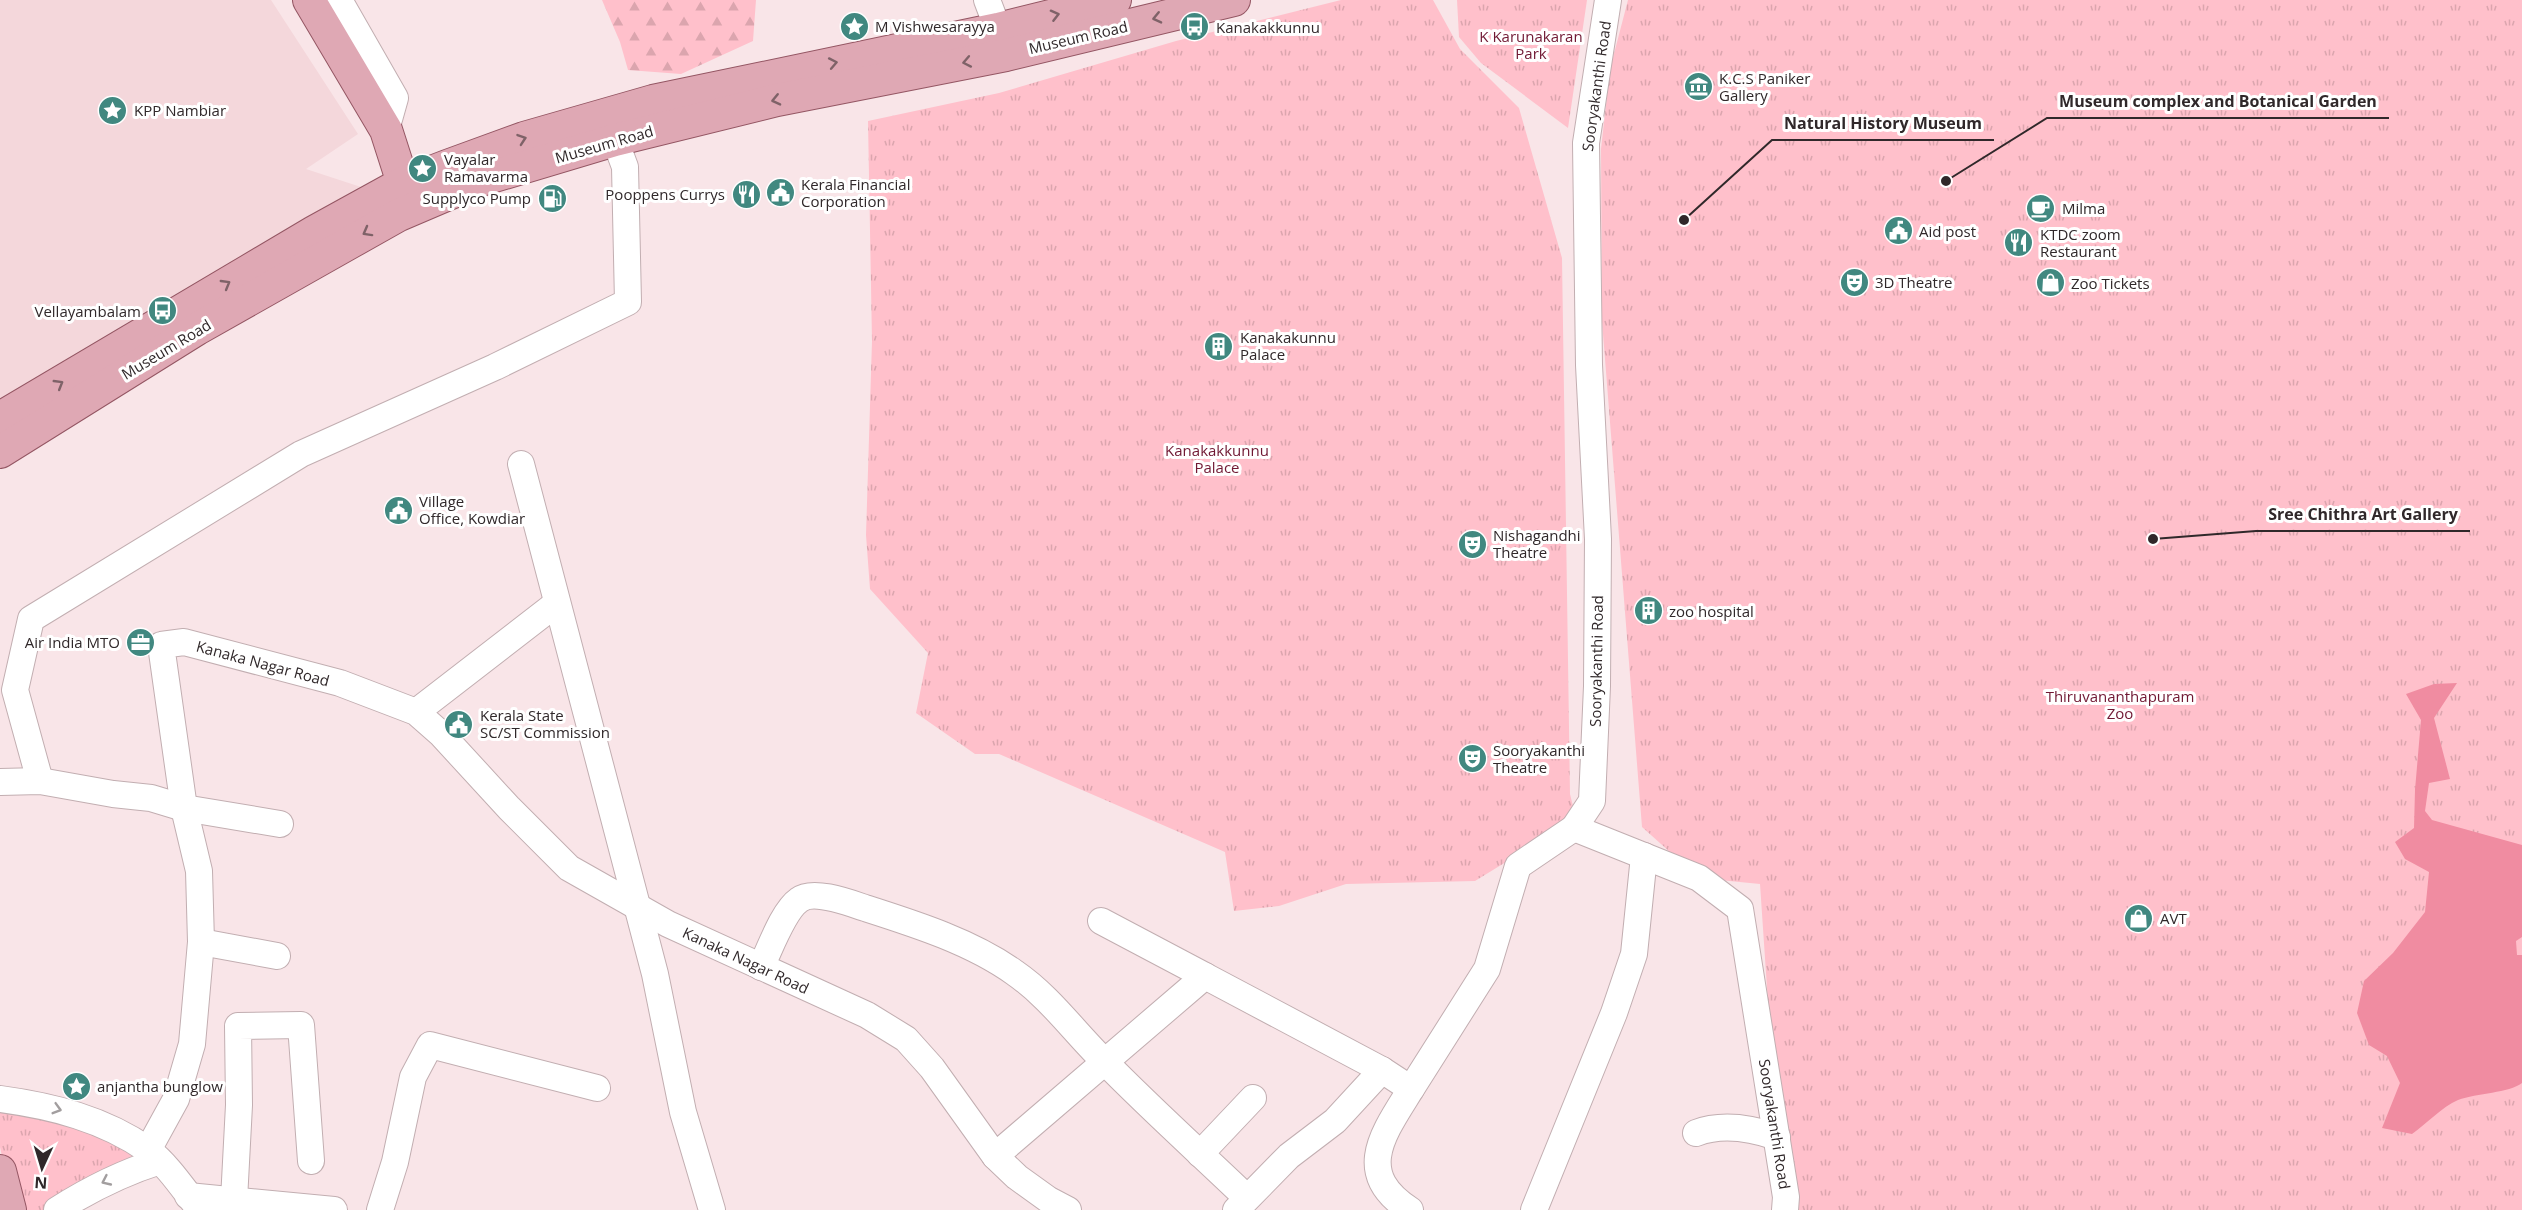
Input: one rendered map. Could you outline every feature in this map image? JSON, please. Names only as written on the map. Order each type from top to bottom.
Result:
[{"type":"main road","points":[[309,0],[386,130],[411,194]]},
{"type":"main road","name":"Museum Road","points":[[0,452],[12,421],[213,291],[411,194],[447,166],[535,135],[653,101],[998,29],[1114,0]]},
{"type":"main road","name":"Museum Road","points":[[411,194],[482,180],[615,140],[777,100],[1006,54],[1234,0]]},
{"type":"main road","points":[[386,130],[431,162],[447,166]]},
{"type":"main road","points":[[0,1172],[10,1210]]},
{"type":"street","points":[[339,0],[394,98],[386,130]]},
{"type":"street","points":[[987,0],[998,29]]},
{"type":"street","name":"Sooryakanthi Road","points":[[1608,0],[1586,143],[1589,365],[1598,539],[1597,686],[1592,801],[1574,828],[1699,878],[1740,909],[1786,1197],[1785,1210]]},
{"type":"street","points":[[40,782],[15,690],[31,619],[301,454],[495,367],[628,302],[625,167],[615,140]]},
{"type":"street","points":[[520,464],[638,907],[655,974],[683,1112],[712,1210]]},
{"type":"street","points":[[416,712],[557,603]]},
{"type":"street","name":"Kanaka Nagar Road","points":[[184,807],[161,645],[184,642],[208,648],[340,683],[416,712],[441,734],[509,808],[569,868],[668,924],[867,1015],[906,1039],[932,1068],[994,1156],[1017,1178],[1068,1210]]},
{"type":"street","points":[[0,782],[40,782],[151,798],[184,807],[280,824]]},
{"type":"street","points":[[57,1210],[92,1187],[129,1171],[154,1156],[176,1099],[192,1044],[201,942],[199,871],[184,807]]},
{"type":"street","points":[[1410,1210],[1398,1202],[1378,1176],[1377,1163],[1380,1146],[1389,1124],[1487,969],[1518,866],[1574,828]]},
{"type":"street","points":[[1534,1210],[1614,1013],[1634,954],[1644,856]]},
{"type":"street","points":[[761,967],[786,916],[799,900],[807,897],[830,897],[930,931],[973,950],[1014,972],[1042,996],[1105,1062],[1200,1154],[1241,1204],[1289,1156],[1335,1121],[1382,1070]]},
{"type":"street","points":[[1101,921],[1382,1070],[1411,1089]]},
{"type":"street","points":[[201,942],[277,956]]},
{"type":"street","points":[[994,1156],[1205,976]]},
{"type":"street","points":[[234,1200],[239,1105],[238,1026],[301,1025],[311,1161]]},
{"type":"street","points":[[380,1210],[395,1162],[413,1077],[430,1045],[597,1088]]},
{"type":"street","points":[[1200,1154],[1253,1098]]},
{"type":"street","points":[[0,1099],[43,1104],[73,1113],[107,1128],[154,1156],[194,1203],[234,1200],[334,1210]]},
{"type":"street","points":[[1696,1133],[1709,1128],[1754,1129],[1777,1137]]},
{"type":"shaded area","points":[[0,0],[271,0],[358,134],[306,169],[367,189],[0,406]]},
{"type":"shaded area","points":[[2457,683],[2434,718],[2450,779],[2429,783],[2425,811],[2432,820],[2522,845],[2522,937],[2516,941],[2517,955],[2522,955],[2522,1083],[2509,1089],[2458,1100],[2440,1111],[2412,1134],[2382,1128],[2400,1083],[2387,1056],[2369,1045],[2357,1013],[2364,981],[2393,953],[2425,912],[2429,872],[2405,859],[2395,842],[2414,828],[2421,720],[2406,694],[2434,684]]},
{"type":"green space","points":[[602,0],[756,0],[753,41],[681,74],[628,70],[620,42]]},
{"type":"green space","name":"Kanakakkunnu Palace","points":[[1341,0],[1433,0],[1460,49],[1519,108],[1562,258],[1570,794],[1576,819],[1475,881],[1346,884],[1279,906],[1234,911],[1225,852],[999,754],[975,754],[916,713],[928,653],[870,589],[866,535],[872,341],[868,121],[999,93],[1176,41]]},
{"type":"green space","name":"K Karunakaran Park","points":[[1457,0],[1587,0],[1568,128],[1481,63],[1459,37]]},
{"type":"green space","name":"Thiruvananthapuram Zoo","points":[[1628,0],[2522,0],[2522,1210],[1782,1210],[1760,884],[1699,878],[1642,827],[1602,321],[1601,149],[1610,69]]},
{"type":"green space","points":[[0,1096],[141,1155],[47,1210],[13,1210],[0,1147]]},
{"type":"place","name":"M Vishwesarayya","points":[[854,26]]},
{"type":"place","name":"Kanakakkunnu","points":[[1195,27]]},
{"type":"place","name":"K.C.S Paniker Gallery","points":[[1698,87]]},
{"type":"place","name":"KPP Nambiar","points":[[113,110]]},
{"type":"place","name":"Vayalar Ramavarma","points":[[423,168]]},
{"type":"place","name":"Museum complex and Botanical Garden","points":[[1946,181]]},
{"type":"place","name":"Kerala Financial Corporation","points":[[780,193]]},
{"type":"place","name":"Pooppens Currys","points":[[746,194]]},
{"type":"place","name":"Supplyco Pump","points":[[552,198]]},
{"type":"place","name":"Milma","points":[[2041,208]]},
{"type":"place","name":"Natural History Museum","points":[[1684,220]]},
{"type":"place","name":"Aid post","points":[[1898,231]]},
{"type":"place","name":"KTDC zoom Restaurant","points":[[2019,243]]},
{"type":"place","name":"3D Theatre","points":[[1854,282]]},
{"type":"place","name":"Zoo Tickets","points":[[2050,283]]},
{"type":"place","name":"Vellayambalam","points":[[162,311]]},
{"type":"place","name":"Kanakakunnu Palace","points":[[1219,346]]},
{"type":"place","name":"Village Office, Kowdiar","points":[[398,510]]},
{"type":"place","name":"Sree Chithra Art Gallery","points":[[2153,539]]},
{"type":"place","name":"Nishagandhi Theatre","points":[[1472,544]]},
{"type":"place","name":"zoo hospital","points":[[1648,611]]},
{"type":"place","name":"Air India MTO","points":[[141,642]]},
{"type":"place","name":"Kerala State SC/ST Commission","points":[[459,724]]},
{"type":"place","name":"Sooryakanthi Theatre","points":[[1472,759]]},
{"type":"place","name":"AVT","points":[[2139,918]]},
{"type":"place","name":"anjantha bunglow","points":[[76,1086]]}]
